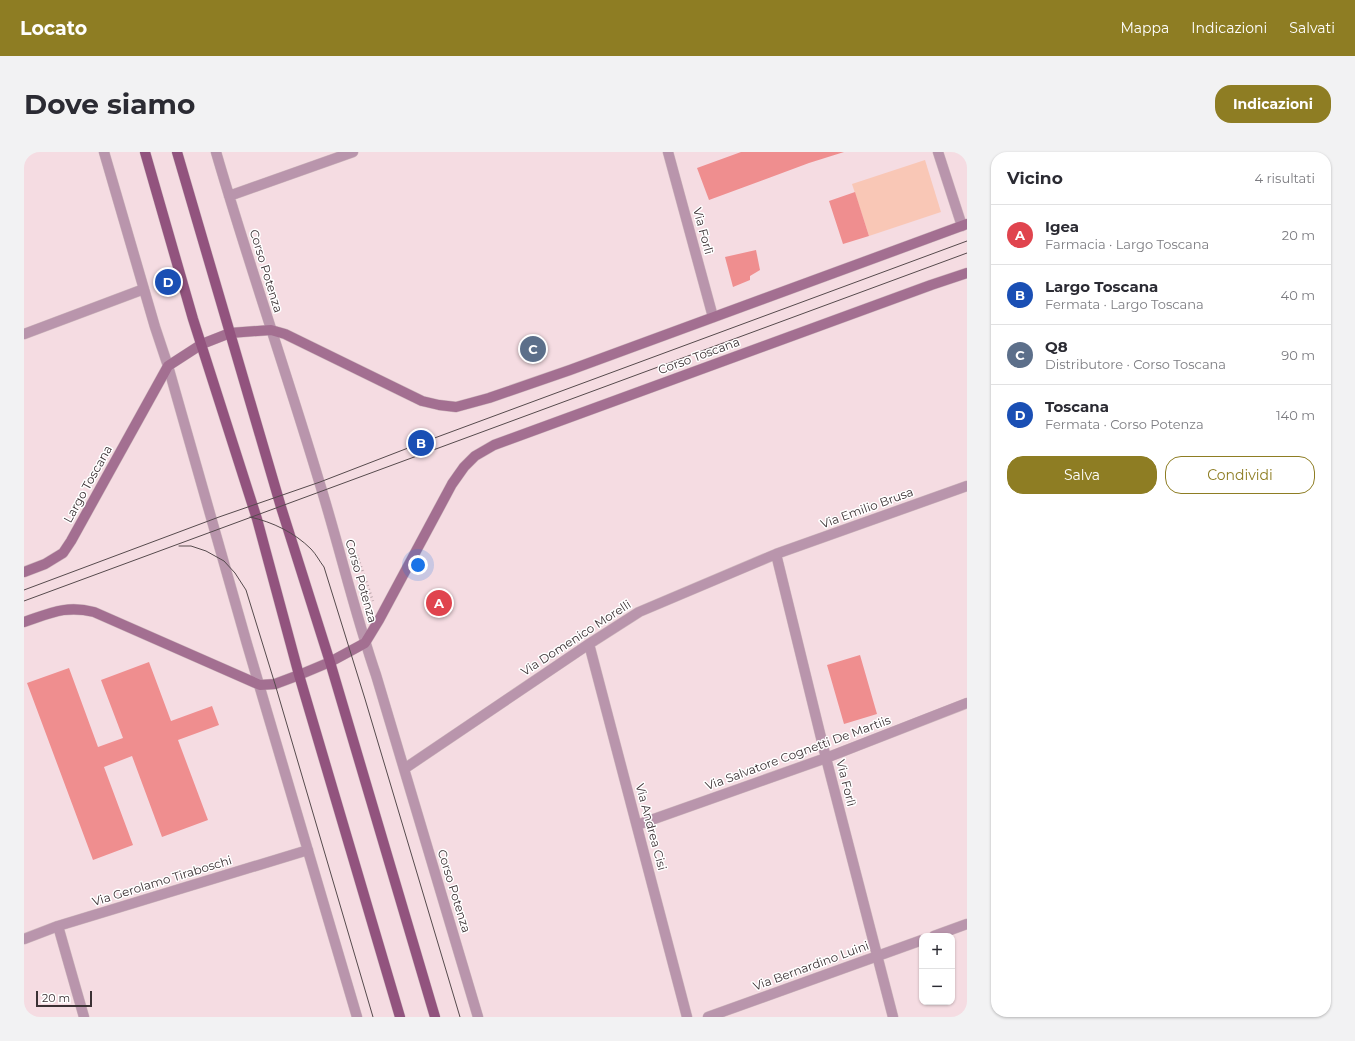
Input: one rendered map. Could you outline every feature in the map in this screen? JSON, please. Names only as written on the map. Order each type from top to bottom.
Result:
[{"type":"main road","points":[[144,152],[257,519],[299,675],[400,1017]]},
{"type":"main road","points":[[177,152],[281,507],[330,662],[435,1017]]},
{"type":"street","points":[[104,152],[168,366],[357,1017]]},
{"type":"street","name":"Corso Potenza","points":[[216,152],[320,482],[365,644],[376,675],[478,1017]]},
{"type":"street","points":[[229,196],[353,152]]},
{"type":"street","name":"Via Forlì","points":[[668,152],[713,317]]},
{"type":"street","points":[[713,317],[964,225],[938,152]]},
{"type":"street","name":"Corso Toscana","points":[[365,644],[452,484],[464,467],[475,456],[494,445],[967,273]]},
{"type":"street","points":[[24,334],[144,289]]},
{"type":"street","name":"Largo Toscana","points":[[24,572],[45,564],[63,553],[72,541],[168,366],[202,344],[230,333],[271,330],[285,334],[422,401],[456,407],[489,398],[562,373],[713,317]]},
{"type":"street","name":"Via Emilio Brusa","points":[[776,554],[967,486]]},
{"type":"street","name":"Via Forlì","points":[[776,554],[876,957],[893,1017]]},
{"type":"street","name":"Via Domenico Morelli","points":[[404,769],[639,612],[776,554]]},
{"type":"street","points":[[24,622],[56,611],[71,608],[94,612],[260,685],[275,684],[299,675],[330,662],[365,644]]},
{"type":"street","name":"Via Andrea Cisi","points":[[589,644],[687,1017]]},
{"type":"street","name":"Via Salvatore Cognetti De Martiis","points":[[637,826],[826,758],[967,703]]},
{"type":"street","name":"Via Gerolamo Tiraboschi","points":[[24,939],[58,926],[308,850]]},
{"type":"street","points":[[942,933],[967,924]]},
{"type":"street","points":[[58,926],[84,1017]]},
{"type":"street","name":"Via Bernardino Luini","points":[[708,1017],[919,941]]},
{"type":"shaded area","points":[[925,160],[941,212],[869,236],[852,184]]},
{"type":"building","points":[[741,152],[844,152],[809,163],[709,200],[697,168]]},
{"type":"building","points":[[855,192],[869,236],[843,244],[829,201]]},
{"type":"building","points":[[756,250],[760,270],[750,276],[750,280],[733,287],[725,257]]},
{"type":"building","points":[[860,655],[877,714],[844,724],[827,665]]},
{"type":"building","points":[[149,662],[171,721],[212,706],[219,725],[178,740],[208,820],[162,837],[132,756],[104,767],[133,845],[93,860],[27,683],[69,668],[98,747],[123,738],[101,680]]},
{"type":"tram line","points":[[24,590],[219,517],[320,482],[421,443],[967,241]]},
{"type":"tram line","points":[[24,601],[967,253]]},
{"type":"tram line","points":[[250,517],[275,525],[291,533],[313,551],[324,567],[460,1017]]},
{"type":"tram line","points":[[179,546],[191,546],[206,551],[224,561],[235,573],[246,590],[373,1017]]},
{"type":"place","name":"Toscana","points":[[168,282]]},
{"type":"place","name":"Q8","points":[[533,349]]},
{"type":"place","name":"Largo Toscana","points":[[421,443]]},
{"type":"place","name":"Igea","points":[[439,603]]}]
